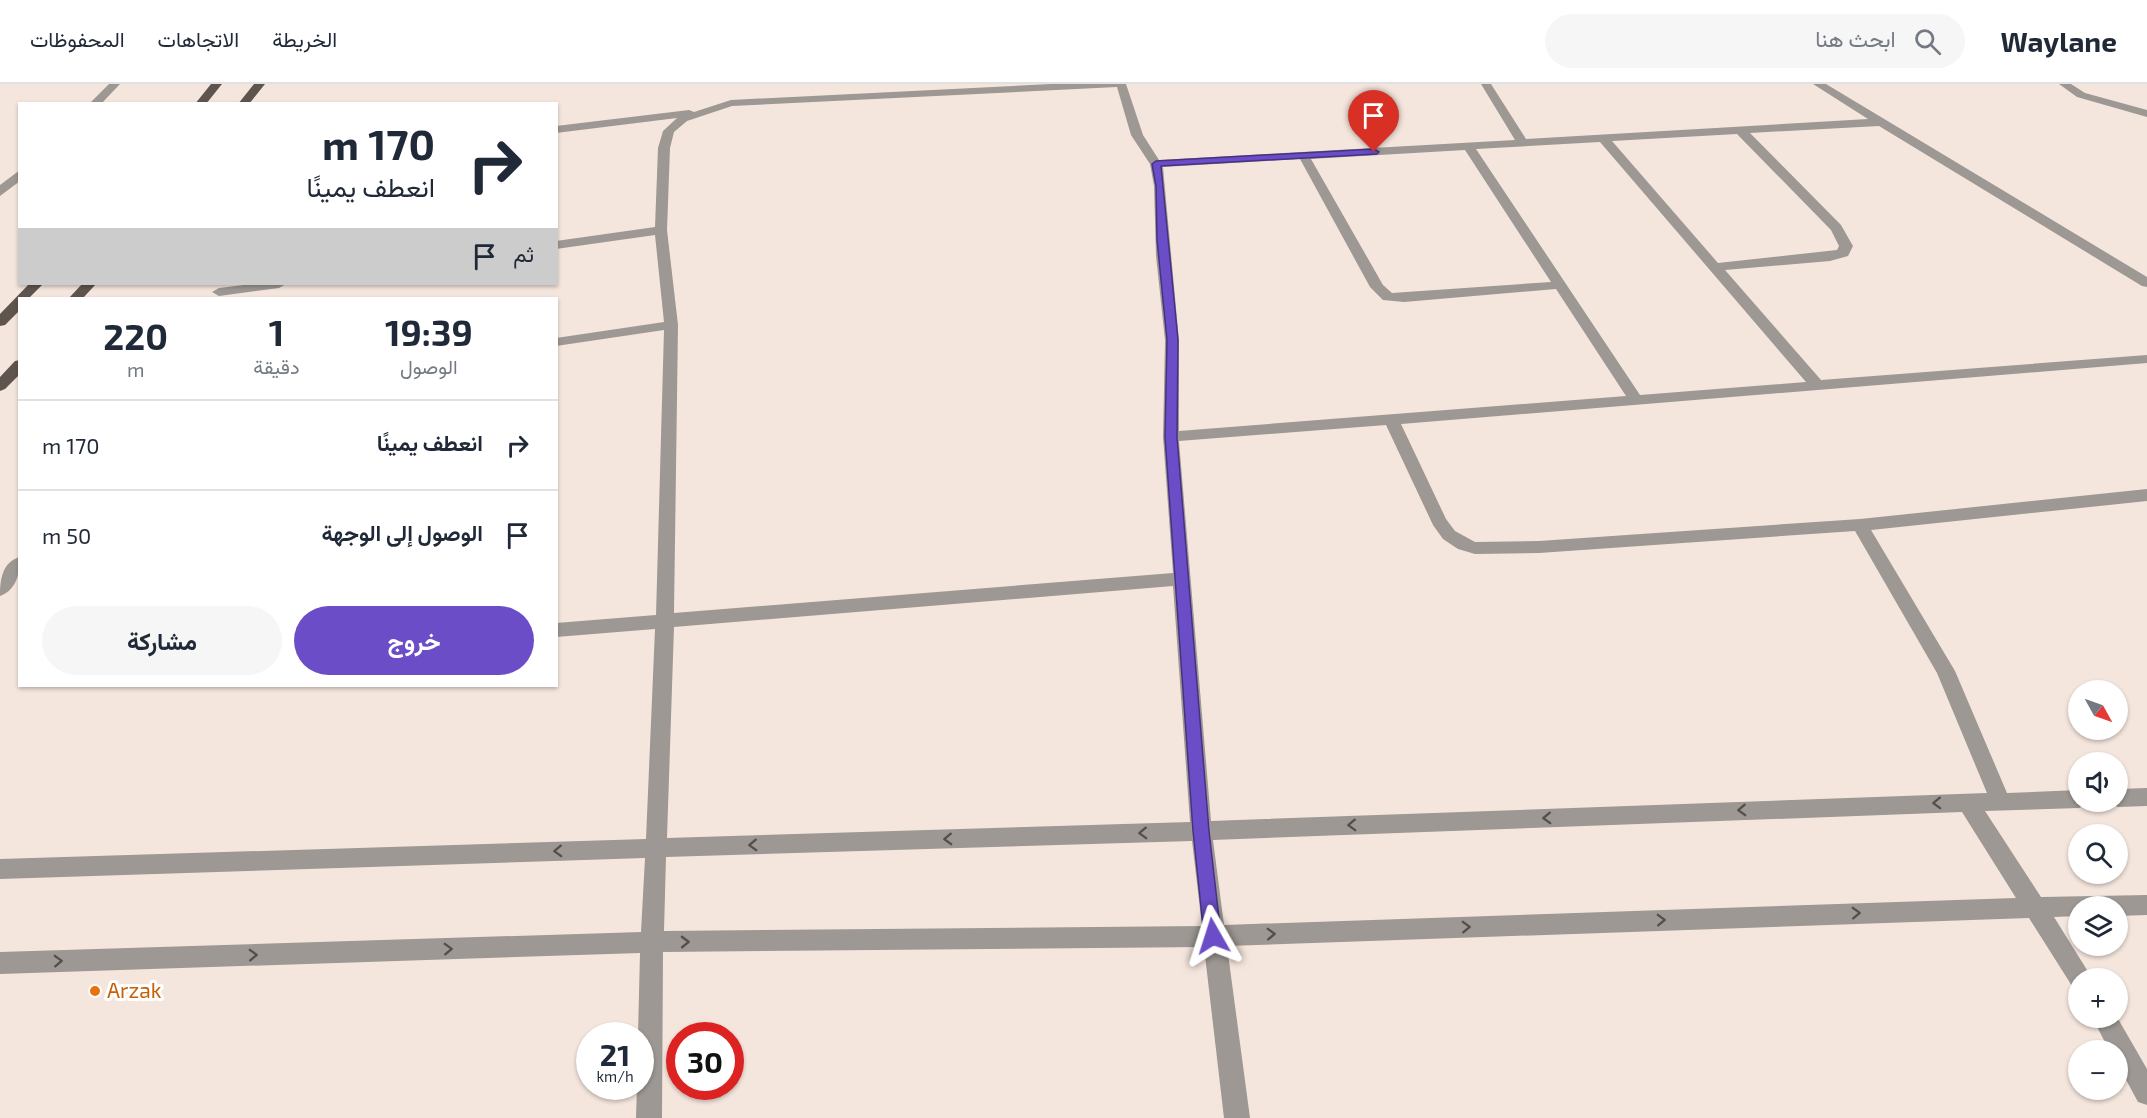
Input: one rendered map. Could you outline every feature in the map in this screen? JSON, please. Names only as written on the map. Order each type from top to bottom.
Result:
[{"type":"main road","points":[[202,102],[217,84]]},
{"type":"main road","points":[[245,102],[260,84]]},
{"type":"main road","points":[[24,297],[35,285]]},
{"type":"main road","points":[[77,297],[87,285]]},
{"type":"main road","points":[[0,322],[18,303]]},
{"type":"main road","points":[[0,386],[18,366]]},
{"type":"street","points":[[96,102],[115,84]]},
{"type":"street","points":[[649,1118],[652,942],[665,621],[671,325],[661,231],[664,148],[669,132],[683,119],[731,103],[1119,84],[1137,135],[1156,164],[1160,186],[1162,245],[1172,340],[1171,437],[1201,831],[1237,1118]]},
{"type":"street","points":[[1486,84],[1523,143]]},
{"type":"street","points":[[1818,84],[2147,283]]},
{"type":"street","points":[[2064,84],[2081,95],[2147,114]]},
{"type":"street","points":[[558,130],[700,112]]},
{"type":"street","points":[[1156,164],[1881,122]]},
{"type":"street","points":[[1714,267],[1830,257],[1843,252],[1846,246],[1836,228],[1741,130]]},
{"type":"street","points":[[1604,138],[1817,385]]},
{"type":"street","points":[[1468,146],[1636,399]]},
{"type":"street","points":[[1304,156],[1362,264],[1382,293],[1395,298],[1404,298],[1560,285]]},
{"type":"street","points":[[0,192],[18,176]]},
{"type":"street","points":[[558,245],[661,231]]},
{"type":"street","points":[[219,291],[270,285]]},
{"type":"street","points":[[558,342],[671,325]]},
{"type":"street","points":[[1171,437],[2147,359]]},
{"type":"street","points":[[1391,419],[1439,521],[1449,535],[1464,545],[1475,548],[1539,547],[1860,525],[2147,495]]},
{"type":"street","points":[[1860,525],[1946,671],[2000,801]]},
{"type":"street","points":[[0,589],[18,566]]},
{"type":"street","points":[[558,630],[1183,579]]},
{"type":"street","points":[[2128,798],[2147,797]]},
{"type":"street","points":[[0,869],[1201,831],[2068,799]]},
{"type":"street","points":[[1967,802],[2073,968]]},
{"type":"street","points":[[2128,905],[2147,905]]},
{"type":"street","points":[[0,963],[652,942],[1213,936],[2068,906]]},
{"type":"street","points":[[2110,1028],[2147,1093]]},
{"type":"place","name":"Arzak","points":[[95,991]]},
{"type":"route","points":[[1213,936],[1201,831],[1171,437],[1172,340],[1162,240],[1160,186],[1156,164],[1374,152]]}]
